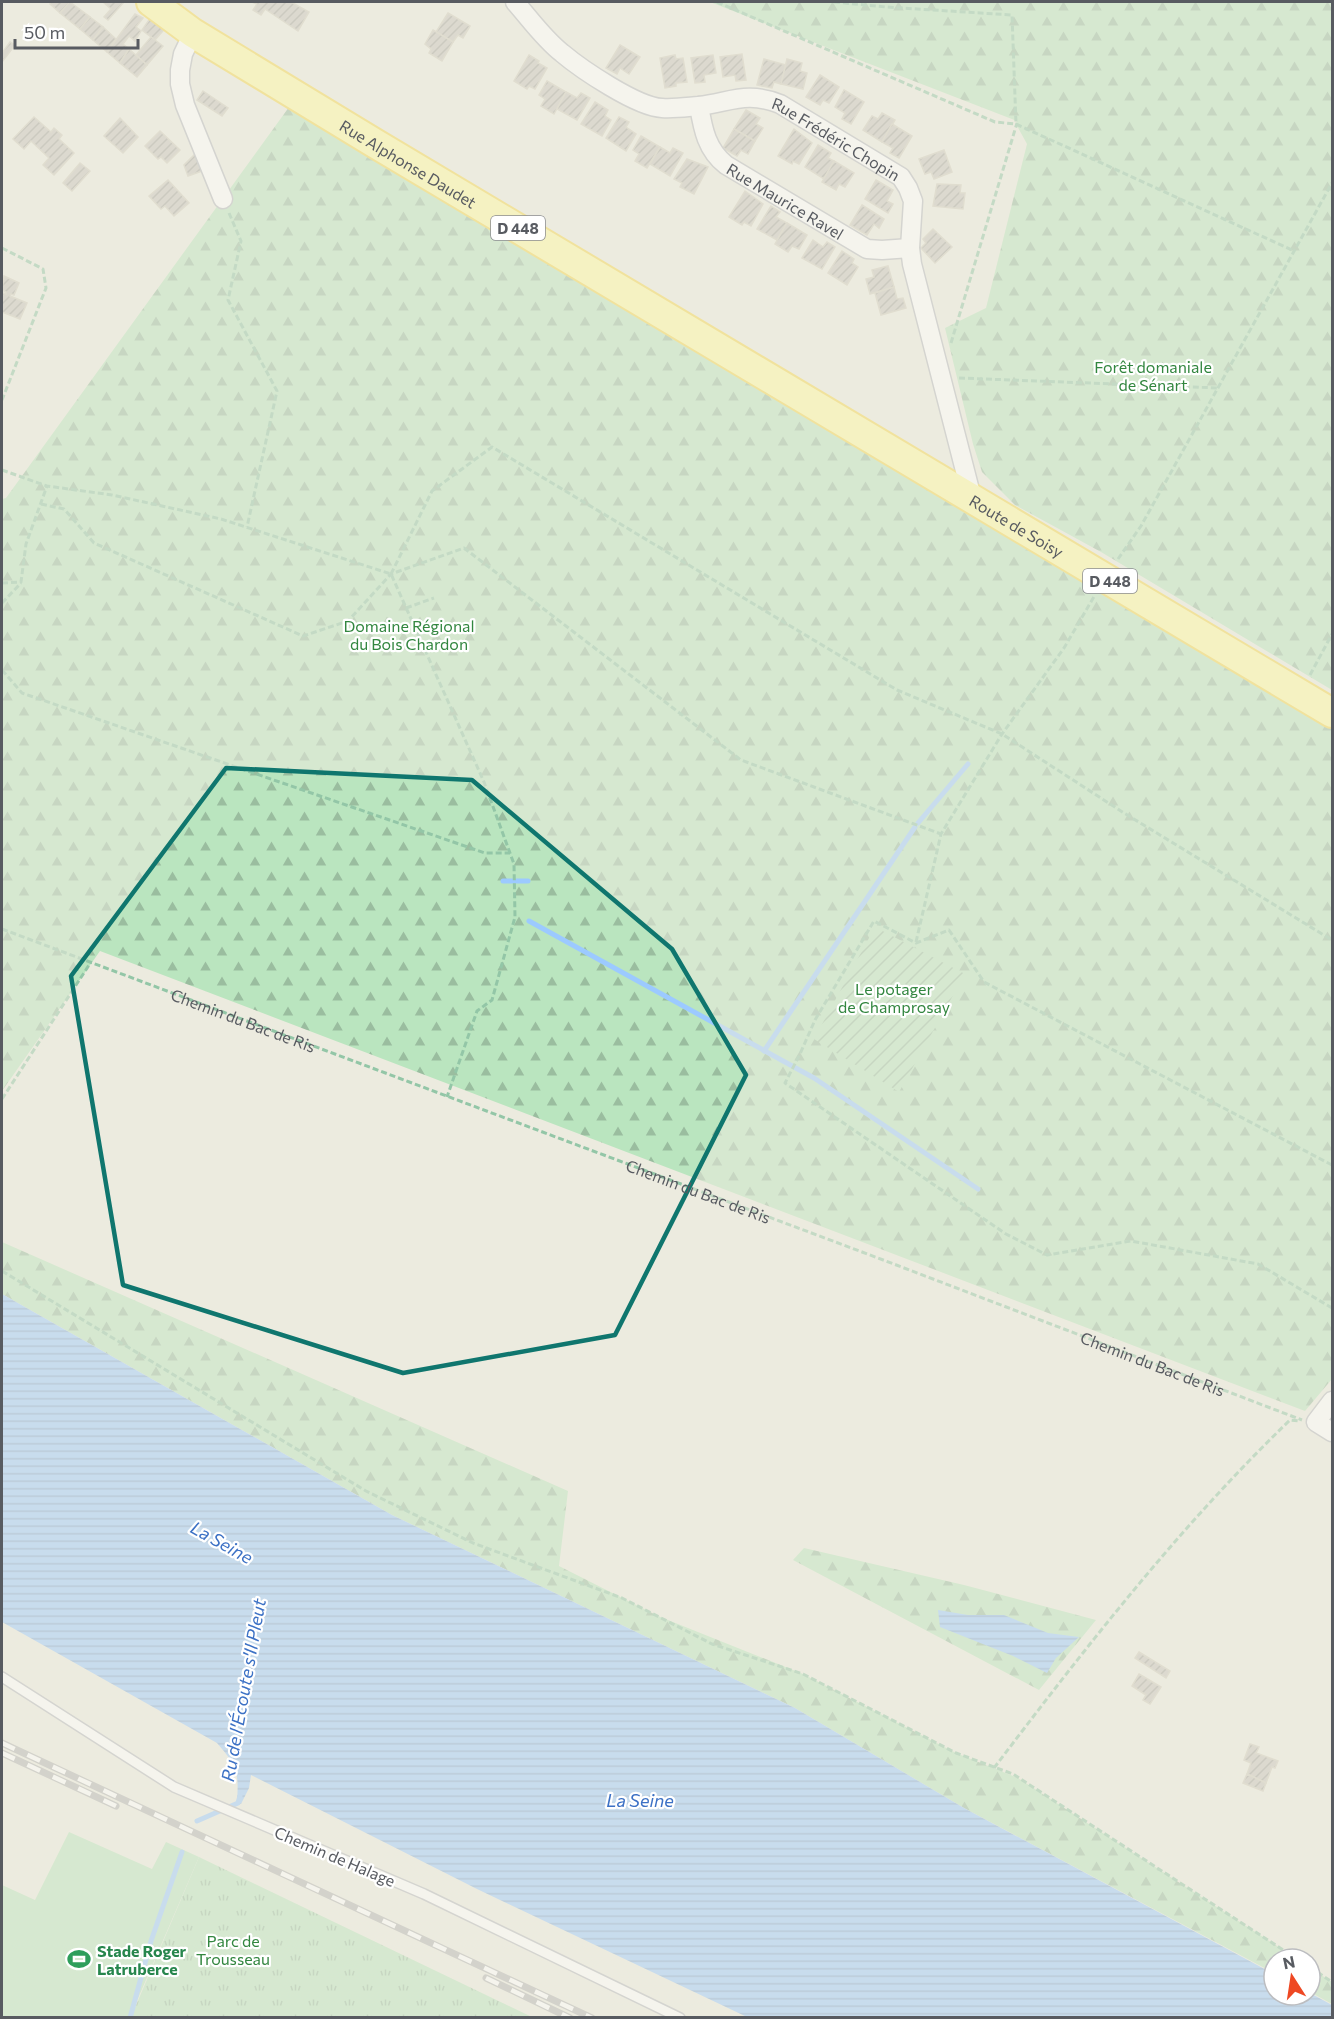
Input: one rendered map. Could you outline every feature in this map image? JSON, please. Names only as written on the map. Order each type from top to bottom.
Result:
[{"type":"main road","name":"Rue Alphonse Daudet","points":[[151,2],[193,33],[888,448]]},
{"type":"main road","name":"Route de Soisy","points":[[888,448],[1332,713]]},
{"type":"street","name":"Rue Frédéric Chopin","points":[[515,2],[561,52],[644,104],[662,108],[699,106],[738,98],[766,99],[780,104],[901,177],[913,201],[910,248],[912,264],[972,498]]},
{"type":"street","points":[[193,33],[183,54],[180,84],[185,105],[223,199]]},
{"type":"street","name":"Rue Maurice Ravel","points":[[699,106],[701,122],[709,147],[726,165],[867,249],[910,248]]},
{"type":"street","points":[[1332,1401],[1311,1422],[1332,1432]]},
{"type":"lane","name":"Chemin de Halage","points":[[2,1677],[174,1788],[424,1894],[680,2018]]},
{"type":"path","points":[[717,2],[995,122],[1017,123],[1294,252]]},
{"type":"path","points":[[834,2],[1012,15],[1017,123],[942,376],[1218,388]]},
{"type":"path","points":[[916,943],[941,834],[1002,734],[1064,648],[1106,578],[1141,526],[1332,183]]},
{"type":"path","points":[[223,199],[241,242],[228,300],[277,391],[247,527]]},
{"type":"path","points":[[2,248],[43,269],[46,288],[2,400]]},
{"type":"path","points":[[41,504],[64,509],[94,543],[303,636],[348,621],[391,574],[432,491],[492,447],[897,690],[1002,734],[1124,813],[1332,940]]},
{"type":"path","points":[[2,470],[47,486],[111,495],[221,519],[391,574],[464,548],[741,760],[941,834]]},
{"type":"path","points":[[2,603],[21,582],[26,544],[47,486]]},
{"type":"path","points":[[391,574],[484,782],[514,864],[515,917],[492,1000],[477,1011],[447,1097]]},
{"type":"path","points":[[2,583],[21,582]]},
{"type":"path","points":[[406,608],[434,598]]},
{"type":"path","points":[[1300,694],[1332,634]]},
{"type":"path","points":[[2,670],[22,693],[485,853],[510,853]]},
{"type":"path","points":[[1332,1165],[984,982],[949,930],[916,943],[874,921],[815,1020],[785,1083],[1006,1234],[1047,1255],[1131,1241],[1258,1264],[1332,1308]]},
{"type":"path","name":"Chemin du Bac de Ris","points":[[2,929],[1311,1422]]},
{"type":"path","points":[[2,1099],[91,962]]},
{"type":"path","points":[[2,1271],[366,1491],[472,1544],[622,1598],[712,1644],[802,1674],[956,1753],[1013,1774],[1279,1947]]},
{"type":"path","points":[[994,1768],[1107,1624],[1202,1510],[1290,1420],[1311,1422]]},
{"type":"highlighted area","points":[[226,768],[472,780],[672,949],[746,1075],[615,1335],[403,1373],[123,1285],[71,976]]},
{"type":"green space","name":"Forêt domaniale de Sénart","points":[[710,2],[1332,2],[1332,690],[1101,552],[1015,505],[982,472],[945,328],[986,308],[1027,144],[1016,124],[1017,121]]},
{"type":"green space","name":"Domaine Régional du Bois Chardon","points":[[297,96],[1332,712],[1332,1379],[1305,1411],[100,951],[2,1091],[2,499],[6,498]]},
{"type":"green space","name":"Le potager de Champrosay","points":[[875,927],[965,974],[899,1092],[814,1039]]},
{"type":"green space","points":[[2,1242],[568,1491],[559,1566],[658,1616],[803,1674],[956,1753],[1018,1778],[1279,1947],[1262,1947],[1262,1967],[964,1808],[795,1708],[392,1515],[2,1294]]},
{"type":"green space","points":[[804,1548],[964,1585],[1096,1620],[1039,1690],[793,1560]]},
{"type":"green space","name":"Stade Roger Latruberce","points":[[69,1832],[152,1869],[166,1842],[199,1857],[130,2017],[2,2017],[2,1885],[35,1900]]},
{"type":"green space","name":"Parc de Trousseau","points":[[199,1857],[532,2017],[131,2017]]},
{"type":"green space","points":[[1322,1976],[1332,1982],[1332,2004],[1322,1999]]},
{"type":"water","name":"La Seine","points":[[2,1294],[392,1515],[795,1708],[964,1808],[1262,1968],[1262,2007],[1322,2007],[1322,2000],[1332,2005],[1332,2017],[747,2017],[477,1889],[251,1775],[249,1788],[241,1804],[237,1802],[238,1783],[235,1769],[217,1743],[2,1622]]},
{"type":"water","points":[[938,1610],[968,1615],[1004,1615],[1048,1633],[1079,1637],[1056,1658],[1047,1673],[1013,1656],[940,1627]]},
{"type":"building","points":[[70,2],[60,13],[50,4]]},
{"type":"building","points":[[70,2],[90,17],[80,29],[60,13]]},
{"type":"building","points":[[103,2],[124,2],[108,20],[104,17],[111,9]]},
{"type":"building","points":[[252,2],[291,2],[309,12],[298,31],[265,9],[261,15],[253,10],[257,4]]},
{"type":"building","points":[[448,13],[470,26],[463,38],[458,35],[453,42],[436,32]]},
{"type":"building","points":[[135,14],[143,18],[136,27],[141,31],[135,41],[129,36],[123,44],[129,49],[120,63],[107,52]]},
{"type":"building","points":[[153,14],[168,25],[155,40],[142,30]]},
{"type":"building","points":[[90,17],[103,27],[93,40],[80,29]]},
{"type":"building","points":[[103,27],[116,39],[107,52],[93,40]]},
{"type":"building","points":[[433,30],[453,42],[442,61],[429,53],[431,49],[425,44]]},
{"type":"building","points":[[151,37],[163,46],[147,65],[136,55]]},
{"type":"building","points":[[10,42],[15,45],[2,62],[2,53]]},
{"type":"building","points":[[620,45],[640,57],[629,74],[620,68],[617,74],[606,68]]},
{"type":"building","points":[[129,49],[147,65],[137,77],[120,63]]},
{"type":"building","points":[[742,54],[746,80],[736,81],[735,75],[723,77],[720,57]]},
{"type":"building","points":[[529,55],[547,68],[535,89],[529,86],[527,89],[514,81]]},
{"type":"building","points":[[675,55],[676,59],[683,58],[687,82],[676,83],[676,86],[665,88],[660,58]]},
{"type":"building","points":[[713,55],[716,73],[704,75],[705,82],[695,83],[691,58]]},
{"type":"building","points":[[764,59],[786,65],[781,84],[774,82],[772,88],[757,85]]},
{"type":"building","points":[[787,59],[802,63],[800,71],[807,73],[803,89],[781,84]]},
{"type":"building","points":[[820,75],[839,87],[829,103],[823,100],[820,105],[806,97]]},
{"type":"building","points":[[547,81],[566,92],[554,114],[541,106],[545,99],[539,95]]},
{"type":"building","points":[[844,90],[864,102],[851,124],[842,119],[845,113],[835,107]]},
{"type":"building","points":[[203,91],[228,108],[222,116],[197,100]]},
{"type":"building","points":[[566,92],[577,98],[581,93],[590,98],[577,120],[557,109]]},
{"type":"building","points":[[595,102],[608,110],[605,116],[611,120],[602,136],[581,124]]},
{"type":"building","points":[[746,110],[760,118],[756,124],[763,128],[755,141],[734,129]]},
{"type":"building","points":[[882,113],[895,120],[882,142],[863,130],[872,116],[878,119]]},
{"type":"building","points":[[34,117],[51,132],[54,128],[62,135],[59,139],[74,153],[54,175],[43,165],[49,158],[31,141],[24,149],[13,139]]},
{"type":"building","points":[[619,117],[629,122],[626,127],[636,134],[626,151],[606,138]]},
{"type":"building","points":[[120,118],[138,137],[123,153],[104,136]]},
{"type":"building","points":[[892,124],[912,136],[899,158],[890,153],[893,148],[882,142]]},
{"type":"building","points":[[734,129],[755,141],[748,154],[741,150],[737,156],[723,148]]},
{"type":"building","points":[[794,129],[812,143],[799,164],[793,161],[792,164],[778,156]]},
{"type":"building","points":[[160,131],[180,150],[167,163],[161,157],[158,159],[145,146]]},
{"type":"building","points":[[641,136],[660,147],[647,168],[635,161],[639,154],[633,150]]},
{"type":"building","points":[[818,145],[831,153],[828,158],[834,161],[824,179],[805,167]]},
{"type":"building","points":[[660,147],[670,153],[673,148],[683,153],[670,176],[650,164]]},
{"type":"building","points":[[944,150],[952,172],[934,179],[931,172],[925,174],[919,159]]},
{"type":"building","points":[[195,154],[202,171],[188,176],[184,165]]},
{"type":"building","points":[[687,159],[708,167],[694,194],[680,187],[682,183],[674,179]]},
{"type":"building","points":[[834,161],[854,173],[845,187],[839,184],[836,190],[822,182]]},
{"type":"building","points":[[80,163],[90,171],[72,191],[63,183]]},
{"type":"building","points":[[168,180],[189,203],[174,216],[165,206],[161,209],[149,196]]},
{"type":"building","points":[[876,180],[893,190],[887,201],[893,204],[888,213],[865,199]]},
{"type":"building","points":[[937,184],[961,185],[960,193],[965,193],[963,209],[933,206]]},
{"type":"building","points":[[745,191],[763,204],[751,226],[744,222],[742,225],[729,217]]},
{"type":"building","points":[[862,205],[884,219],[879,228],[874,224],[867,235],[850,225]]},
{"type":"building","points":[[771,206],[780,212],[776,217],[787,223],[777,240],[757,229]]},
{"type":"building","points":[[787,223],[807,235],[799,249],[792,246],[788,252],[775,244]]},
{"type":"building","points":[[933,229],[952,247],[935,263],[921,248],[926,243],[923,239]]},
{"type":"building","points":[[813,240],[823,247],[827,242],[835,247],[822,269],[802,258]]},
{"type":"building","points":[[842,251],[854,259],[852,263],[858,267],[847,285],[828,273]]},
{"type":"building","points":[[888,266],[894,287],[870,294],[866,279],[874,277],[872,270]]},
{"type":"building","points":[[4,276],[19,283],[14,295],[10,296],[27,303],[20,319],[2,312],[2,297],[3,293],[6,294],[2,290]]},
{"type":"building","points":[[894,287],[897,299],[903,298],[906,308],[881,315],[875,293]]},
{"type":"building","points":[[1139,1652],[1170,1671],[1166,1678],[1135,1658]]},
{"type":"building","points":[[1139,1674],[1161,1687],[1150,1704],[1143,1700],[1146,1695],[1132,1686]]},
{"type":"building","points":[[1250,1744],[1259,1747],[1256,1753],[1278,1761],[1275,1768],[1272,1767],[1266,1783],[1247,1774],[1251,1763],[1244,1760]]},
{"type":"building","points":[[1247,1774],[1266,1783],[1263,1791],[1243,1783]]},
{"type":"waterway","points":[[918,823],[968,764]]},
{"type":"waterway","points":[[764,1051],[915,827]]},
{"type":"waterway","points":[[503,881],[528,881]]},
{"type":"waterway","points":[[529,921],[814,1078],[978,1189]]},
{"type":"waterway","name":"Ru de l'Écoute s'Il Pleut","points":[[197,1821],[238,1803],[240,1796]]},
{"type":"waterway","name":"Ru de l'Écoute s'Il Pleut","points":[[130,2018],[151,1941],[182,1852]]},
{"type":"railway","points":[[2,1743],[592,2018]]},
{"type":"railway","points":[[2,1753],[116,1806]]},
{"type":"railway","points":[[486,1978],[570,2018]]},
{"type":"place","name":"Stade Roger Latruberce","points":[[79,1959]]}]
